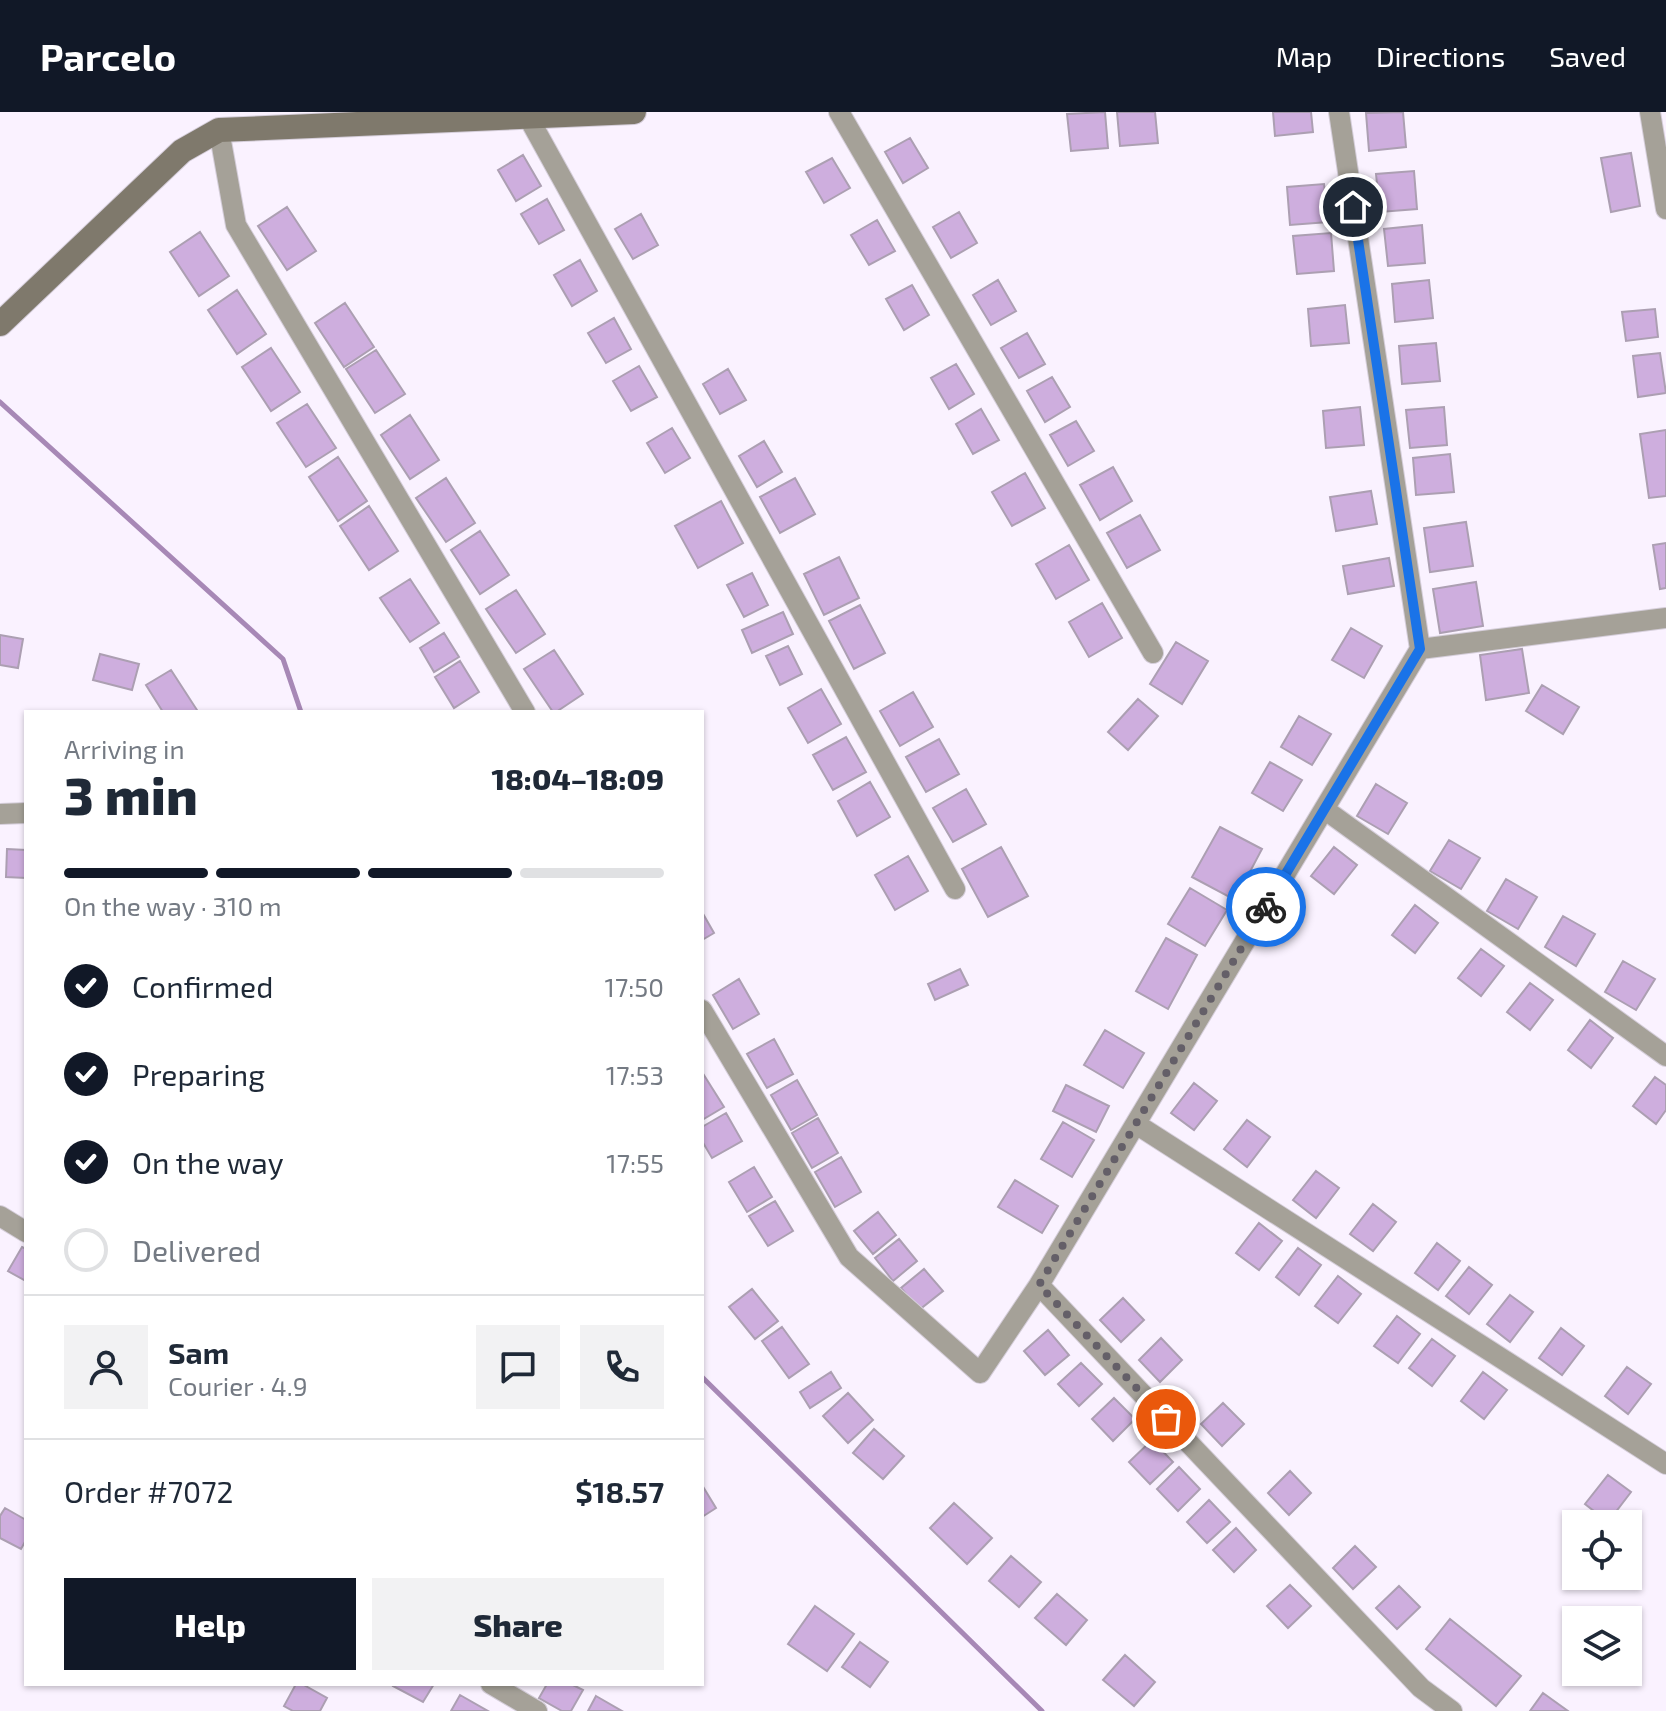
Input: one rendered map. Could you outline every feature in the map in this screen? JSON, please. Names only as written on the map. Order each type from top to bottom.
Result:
[{"type":"street","points":[[0,324],[182,151],[219,130],[634,112]]},
{"type":"street","points":[[839,112],[1153,653]]},
{"type":"street","points":[[704,1013],[849,1257],[980,1373],[1039,1285],[1420,649],[1339,112]]},
{"type":"street","points":[[1650,112],[1666,209]]},
{"type":"street","points":[[527,115],[955,889]]},
{"type":"street","points":[[219,130],[236,225],[524,710]]},
{"type":"street","points":[[1420,649],[1666,618]]},
{"type":"street","points":[[1324,809],[1666,1056]]},
{"type":"street","points":[[0,814],[24,813]]},
{"type":"street","points":[[1136,1124],[1666,1464]]},
{"type":"street","points":[[0,1216],[24,1231]]},
{"type":"street","points":[[1039,1285],[1421,1688],[1452,1711]]},
{"type":"street","points":[[494,1686],[537,1711]]},
{"type":"building","points":[[1105,112],[1108,148],[1071,151],[1067,114]]},
{"type":"building","points":[[1117,112],[1155,112],[1158,143],[1120,146]]},
{"type":"building","points":[[1273,112],[1311,112],[1313,132],[1275,136]]},
{"type":"building","points":[[1403,112],[1406,147],[1369,151],[1366,113]]},
{"type":"building","points":[[910,138],[928,168],[903,183],[885,152]]},
{"type":"building","points":[[1631,153],[1640,206],[1611,212],[1601,158]]},
{"type":"building","points":[[523,155],[541,186],[516,201],[498,170]]},
{"type":"building","points":[[832,158],[850,188],[824,203],[806,172]]},
{"type":"building","points":[[1414,171],[1417,209],[1380,212],[1376,174]]},
{"type":"building","points":[[1324,184],[1328,222],[1290,225],[1287,187]]},
{"type":"building","points":[[547,199],[564,230],[539,244],[521,214]]},
{"type":"building","points":[[287,207],[316,251],[287,270],[258,226]]},
{"type":"building","points":[[959,212],[977,243],[951,258],[933,227]]},
{"type":"building","points":[[641,214],[658,245],[633,259],[615,229]]},
{"type":"building","points":[[877,220],[895,251],[869,265],[851,235]]},
{"type":"building","points":[[1422,225],[1425,263],[1388,266],[1384,229]]},
{"type":"building","points":[[200,232],[229,276],[199,296],[170,252]]},
{"type":"building","points":[[1331,233],[1334,271],[1297,274],[1293,236]]},
{"type":"building","points":[[580,260],[597,291],[572,306],[554,275]]},
{"type":"building","points":[[998,280],[1016,311],[991,325],[973,295]]},
{"type":"building","points":[[1429,280],[1433,318],[1395,322],[1392,284]]},
{"type":"building","points":[[912,285],[929,315],[904,330],[886,299]]},
{"type":"building","points":[[237,290],[266,334],[237,354],[208,310]]},
{"type":"building","points":[[345,303],[374,347],[344,367],[315,323]]},
{"type":"building","points":[[1345,305],[1349,343],[1311,346],[1308,309]]},
{"type":"building","points":[[1655,309],[1658,337],[1626,341],[1622,312]]},
{"type":"building","points":[[614,318],[631,349],[606,363],[588,333]]},
{"type":"building","points":[[1027,333],[1045,364],[1019,378],[1001,348]]},
{"type":"building","points":[[1436,343],[1440,381],[1402,384],[1399,346]]},
{"type":"building","points":[[271,348],[300,392],[271,411],[242,367]]},
{"type":"building","points":[[376,350],[405,394],[375,413],[346,369]]},
{"type":"building","points":[[1660,353],[1666,393],[1638,397],[1633,356]]},
{"type":"building","points":[[956,364],[974,394],[949,409],[931,378]]},
{"type":"building","points":[[639,366],[657,397],[631,411],[613,381]]},
{"type":"building","points":[[728,369],[746,400],[720,414],[703,384]]},
{"type":"building","points":[[1052,377],[1070,407],[1045,422],[1027,391]]},
{"type":"building","points":[[307,404],[336,448],[306,467],[277,423]]},
{"type":"building","points":[[1360,407],[1364,445],[1326,448],[1323,411]]},
{"type":"building","points":[[1444,407],[1447,445],[1410,448],[1406,410]]},
{"type":"building","points":[[981,409],[999,440],[973,454],[956,424]]},
{"type":"building","points":[[410,415],[439,460],[410,479],[381,435]]},
{"type":"building","points":[[1076,421],[1094,451],[1068,466],[1050,435]]},
{"type":"building","points":[[672,428],[690,458],[665,473],[647,443]]},
{"type":"building","points":[[1666,430],[1666,496],[1649,498],[1640,434]]},
{"type":"building","points":[[764,441],[782,472],[757,487],[739,456]]},
{"type":"building","points":[[1450,454],[1454,492],[1416,495],[1413,458]]},
{"type":"building","points":[[338,457],[367,501],[338,521],[309,477]]},
{"type":"building","points":[[1113,467],[1132,501],[1100,520],[1080,485]]},
{"type":"building","points":[[1025,473],[1045,508],[1012,526],[992,492]]},
{"type":"building","points":[[446,478],[475,523],[446,542],[416,498]]},
{"type":"building","points":[[795,478],[815,514],[780,533],[760,497]]},
{"type":"building","points":[[1371,491],[1377,524],[1336,531],[1330,497]]},
{"type":"building","points":[[721,501],[743,543],[698,568],[675,526]]},
{"type":"building","points":[[369,506],[398,551],[369,570],[340,526]]},
{"type":"building","points":[[1140,515],[1160,550],[1127,568],[1107,533]]},
{"type":"building","points":[[1466,522],[1473,566],[1430,572],[1424,528]]},
{"type":"building","points":[[480,531],[509,575],[480,594],[451,550]]},
{"type":"building","points":[[1666,543],[1666,588],[1660,589],[1653,545]]},
{"type":"building","points":[[1069,545],[1089,580],[1056,599],[1036,564]]},
{"type":"building","points":[[839,557],[859,598],[824,615],[804,574]]},
{"type":"building","points":[[1389,558],[1394,586],[1348,594],[1343,566]]},
{"type":"building","points":[[752,573],[768,605],[744,617],[727,585]]},
{"type":"building","points":[[410,579],[439,623],[410,642],[380,598]]},
{"type":"building","points":[[1476,582],[1483,626],[1440,633],[1433,589]]},
{"type":"building","points":[[516,590],[545,634],[516,653],[486,609]]},
{"type":"building","points":[[1102,603],[1122,638],[1089,657],[1069,622]]},
{"type":"building","points":[[860,605],[885,653],[854,669],[829,621]]},
{"type":"building","points":[[783,612],[793,634],[752,653],[742,630]]},
{"type":"building","points":[[1351,628],[1382,646],[1364,678],[1332,660]]},
{"type":"building","points":[[444,633],[459,657],[434,672],[420,648]]},
{"type":"building","points":[[0,635],[23,639],[18,668],[0,665]]},
{"type":"building","points":[[1176,642],[1208,661],[1182,704],[1150,684]]},
{"type":"building","points":[[788,646],[802,674],[780,685],[766,656]]},
{"type":"building","points":[[1522,649],[1529,693],[1486,700],[1480,655]]},
{"type":"building","points":[[554,650],[583,694],[559,710],[552,710],[524,669]]},
{"type":"building","points":[[100,654],[139,664],[132,690],[93,680]]},
{"type":"building","points":[[460,661],[479,692],[454,708],[435,677]]},
{"type":"building","points":[[171,670],[197,710],[162,710],[146,685]]},
{"type":"building","points":[[1542,685],[1579,707],[1563,734],[1526,711]]},
{"type":"building","points":[[821,689],[841,724],[808,743],[788,708]]},
{"type":"building","points":[[913,692],[933,727],[900,746],[880,711]]},
{"type":"building","points":[[1138,699],[1158,716],[1128,750],[1108,732]]},
{"type":"building","points":[[1299,716],[1331,734],[1312,765],[1281,747]]},
{"type":"building","points":[[846,737],[866,772],[833,790],[813,755]]},
{"type":"building","points":[[939,739],[959,774],[926,792],[906,757]]},
{"type":"building","points":[[1270,762],[1302,780],[1283,811],[1252,793]]},
{"type":"building","points":[[870,782],[890,817],[857,836],[838,801]]},
{"type":"building","points":[[1376,784],[1407,803],[1388,834],[1357,816]]},
{"type":"building","points":[[966,789],[986,824],[953,842],[933,808]]},
{"type":"building","points":[[1220,827],[1262,849],[1235,900],[1192,877]]},
{"type":"building","points":[[1449,840],[1480,858],[1461,889],[1430,871]]},
{"type":"building","points":[[1001,847],[1028,896],[988,917],[962,869]]},
{"type":"building","points":[[1334,847],[1357,865],[1334,894],[1311,876]]},
{"type":"building","points":[[7,849],[24,850],[24,878],[6,877]]},
{"type":"building","points":[[908,856],[928,891],[895,910],[875,875]]},
{"type":"building","points":[[1506,879],[1537,897],[1518,929],[1487,911]]},
{"type":"building","points":[[1190,888],[1227,910],[1205,946],[1168,924]]},
{"type":"building","points":[[1415,905],[1438,923],[1415,953],[1392,935]]},
{"type":"building","points":[[704,916],[714,933],[704,939]]},
{"type":"building","points":[[1563,916],[1595,934],[1576,966],[1545,947]]},
{"type":"building","points":[[1166,938],[1197,955],[1168,1009],[1136,991]]},
{"type":"building","points":[[1481,949],[1504,966],[1481,996],[1458,978]]},
{"type":"building","points":[[1623,961],[1655,979],[1636,1010],[1605,992]]},
{"type":"building","points":[[960,969],[968,985],[935,1000],[928,984]]},
{"type":"building","points":[[739,979],[759,1014],[733,1029],[713,995]]},
{"type":"building","points":[[1530,983],[1553,1000],[1530,1030],[1507,1012]]},
{"type":"building","points":[[1590,1020],[1613,1038],[1591,1068],[1568,1050]]},
{"type":"building","points":[[1105,1030],[1144,1053],[1123,1088],[1084,1065]]},
{"type":"building","points":[[774,1039],[793,1074],[767,1088],[747,1054]]},
{"type":"building","points":[[704,1075],[724,1107],[704,1119]]},
{"type":"building","points":[[1655,1077],[1666,1085],[1666,1110],[1656,1124],[1633,1106]]},
{"type":"building","points":[[797,1080],[817,1115],[791,1130],[771,1095]]},
{"type":"building","points":[[1194,1083],[1217,1101],[1194,1130],[1171,1113]]},
{"type":"building","points":[[1066,1085],[1109,1106],[1096,1132],[1053,1111]]},
{"type":"building","points":[[726,1113],[742,1141],[712,1158],[704,1144],[704,1126]]},
{"type":"building","points":[[818,1118],[838,1153],[812,1168],[792,1133]]},
{"type":"building","points":[[1247,1120],[1270,1137],[1247,1167],[1224,1149]]},
{"type":"building","points":[[1063,1122],[1094,1140],[1072,1177],[1041,1159]]},
{"type":"building","points":[[841,1157],[861,1192],[835,1207],[815,1172]]},
{"type":"building","points":[[754,1167],[772,1197],[747,1212],[729,1182]]},
{"type":"building","points":[[1316,1171],[1339,1188],[1316,1218],[1293,1200]]},
{"type":"building","points":[[1015,1180],[1058,1206],[1042,1233],[998,1207]]},
{"type":"building","points":[[775,1201],[793,1231],[768,1246],[749,1216]]},
{"type":"building","points":[[1373,1204],[1396,1222],[1373,1251],[1350,1234]]},
{"type":"building","points":[[878,1212],[896,1235],[873,1254],[854,1231]]},
{"type":"building","points":[[1259,1223],[1282,1241],[1259,1270],[1236,1253]]},
{"type":"building","points":[[899,1239],[917,1261],[893,1281],[875,1258]]},
{"type":"building","points":[[1437,1243],[1460,1261],[1438,1290],[1415,1273]]},
{"type":"building","points":[[22,1247],[24,1248],[24,1280],[8,1271]]},
{"type":"building","points":[[1298,1248],[1321,1265],[1299,1295],[1276,1277]]},
{"type":"building","points":[[1469,1267],[1492,1285],[1469,1314],[1446,1296]]},
{"type":"building","points":[[924,1269],[943,1291],[919,1310],[901,1288]]},
{"type":"building","points":[[1338,1276],[1361,1294],[1338,1323],[1315,1306]]},
{"type":"building","points":[[752,1289],[778,1321],[755,1339],[729,1307]]},
{"type":"building","points":[[1510,1295],[1533,1312],[1510,1342],[1487,1324]]},
{"type":"building","points":[[1123,1298],[1144,1320],[1121,1342],[1100,1320]]},
{"type":"building","points":[[1397,1316],[1420,1334],[1398,1363],[1374,1346]]},
{"type":"building","points":[[782,1327],[809,1364],[789,1378],[762,1341]]},
{"type":"building","points":[[1561,1328],[1584,1346],[1562,1375],[1539,1358]]},
{"type":"building","points":[[1048,1330],[1069,1355],[1045,1375],[1024,1351]]},
{"type":"building","points":[[1161,1338],[1182,1360],[1160,1382],[1139,1360]]},
{"type":"building","points":[[1432,1339],[1455,1356],[1432,1386],[1409,1368]]},
{"type":"building","points":[[1081,1363],[1102,1384],[1079,1406],[1058,1384]]},
{"type":"building","points":[[1627,1367],[1651,1384],[1628,1414],[1605,1396]]},
{"type":"building","points":[[831,1372],[841,1388],[810,1408],[800,1392]]},
{"type":"building","points":[[1483,1372],[1507,1390],[1484,1419],[1461,1401]]},
{"type":"building","points":[[848,1393],[873,1420],[848,1443],[823,1416]]},
{"type":"building","points":[[1114,1398],[1135,1419],[1113,1441],[1092,1419]]},
{"type":"building","points":[[1223,1403],[1244,1424],[1222,1446],[1201,1424]]},
{"type":"building","points":[[874,1429],[904,1456],[883,1479],[853,1453]]},
{"type":"building","points":[[1152,1440],[1173,1462],[1150,1484],[1129,1462]]},
{"type":"building","points":[[1179,1467],[1200,1489],[1178,1511],[1157,1489]]},
{"type":"building","points":[[1290,1471],[1311,1493],[1289,1515],[1268,1493]]},
{"type":"building","points":[[1608,1475],[1631,1492],[1617,1510],[1593,1510],[1585,1504]]},
{"type":"building","points":[[704,1488],[716,1508],[704,1516]]},
{"type":"building","points":[[1209,1500],[1230,1522],[1207,1543],[1187,1522]]},
{"type":"building","points":[[954,1503],[992,1538],[967,1564],[930,1528]]},
{"type":"building","points":[[5,1508],[24,1519],[24,1544],[21,1549],[0,1538],[0,1516]]},
{"type":"building","points":[[1236,1528],[1256,1550],[1234,1572],[1213,1550]]},
{"type":"building","points":[[1355,1546],[1376,1567],[1353,1589],[1333,1568]]},
{"type":"building","points":[[1011,1556],[1041,1582],[1019,1607],[989,1581]]},
{"type":"building","points":[[1290,1585],[1311,1606],[1288,1628],[1267,1606]]},
{"type":"building","points":[[1399,1586],[1420,1607],[1397,1629],[1376,1608]]},
{"type":"building","points":[[1057,1594],[1087,1620],[1066,1645],[1035,1618]]},
{"type":"building","points":[[815,1606],[854,1634],[827,1671],[788,1644]]},
{"type":"building","points":[[1450,1619],[1521,1676],[1496,1706],[1426,1649]]},
{"type":"building","points":[[860,1642],[888,1662],[870,1687],[842,1667]]},
{"type":"building","points":[[1125,1655],[1155,1682],[1134,1706],[1103,1680]]},
{"type":"building","points":[[295,1686],[306,1686],[327,1698],[320,1711],[293,1711],[284,1706]]},
{"type":"building","points":[[393,1686],[433,1686],[423,1702]]},
{"type":"building","points":[[546,1686],[575,1686],[583,1690],[571,1711],[562,1711],[539,1698]]},
{"type":"building","points":[[1543,1693],[1568,1711],[1530,1711]]},
{"type":"building","points":[[460,1695],[488,1711],[451,1711]]},
{"type":"building","points":[[596,1696],[622,1711],[588,1711]]},
{"type":"waterway","points":[[0,402],[283,659],[300,710]]},
{"type":"waterway","points":[[704,1379],[1042,1711]]},
{"type":"way so far","points":[[1166,1419],[1039,1285],[1266,907]]},
{"type":"route","points":[[1266,907],[1420,649],[1353,207]]}]
